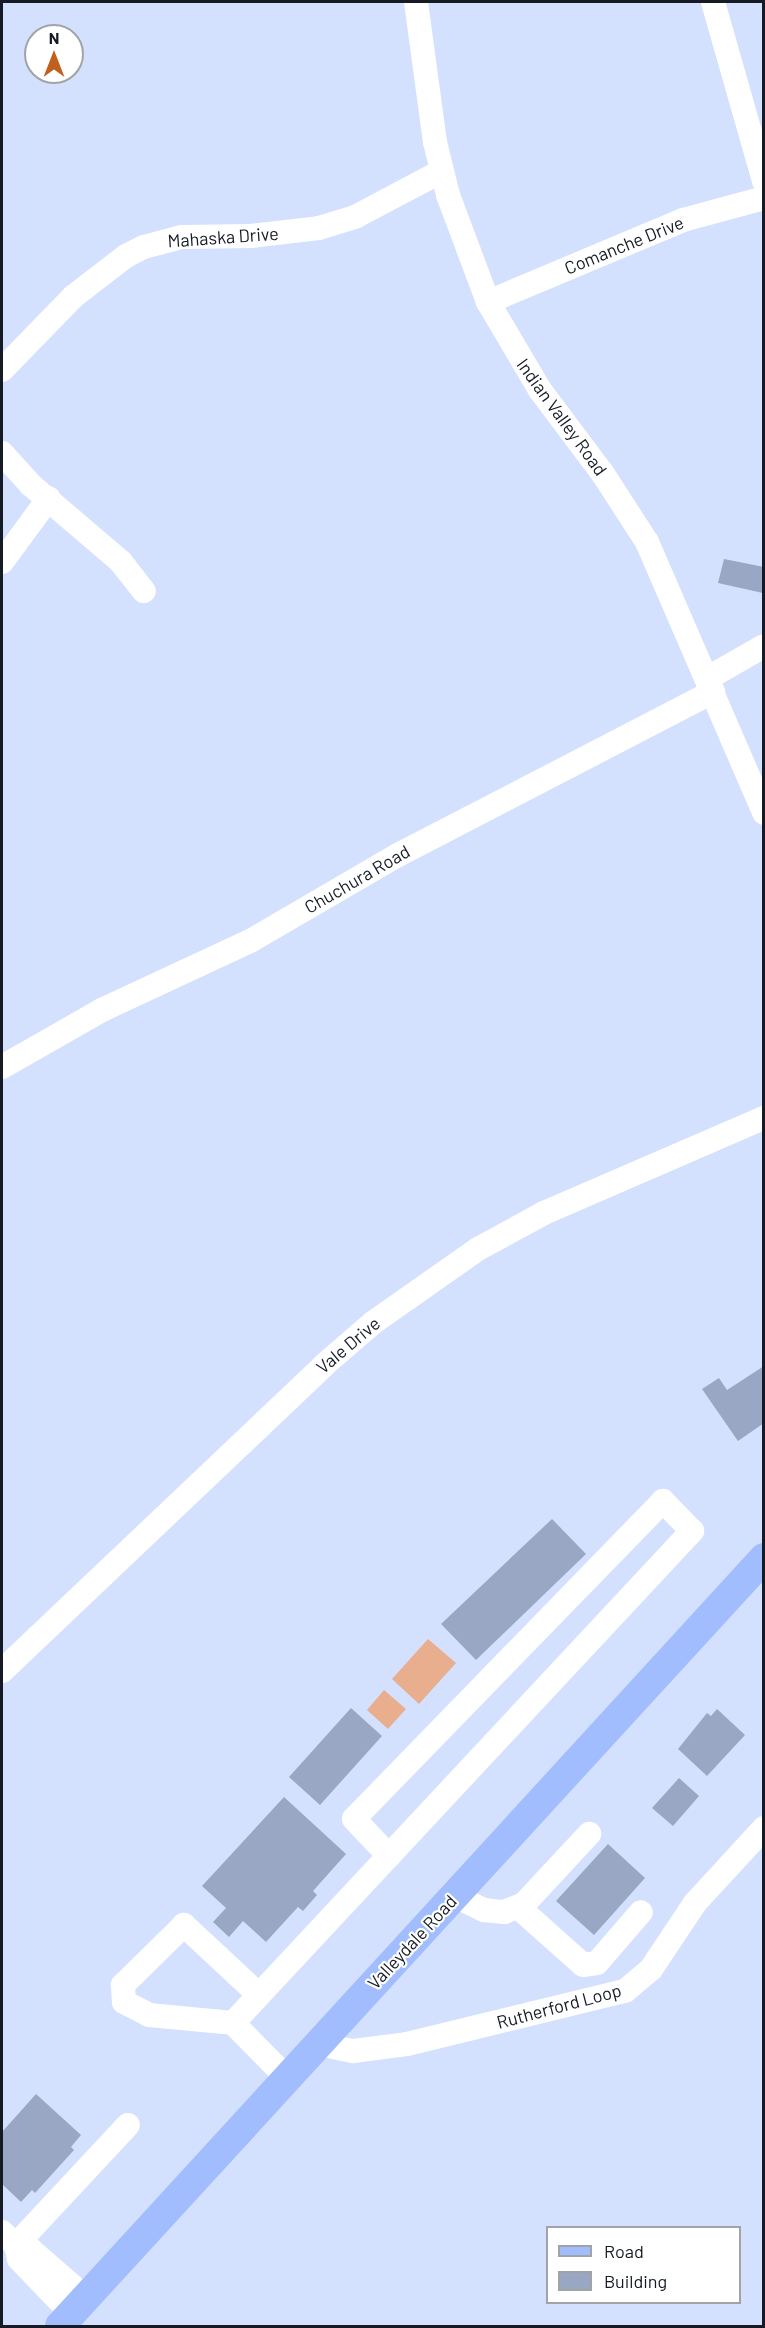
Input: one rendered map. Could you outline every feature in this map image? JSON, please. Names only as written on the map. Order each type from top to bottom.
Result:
[{"type":"main road","name":"Valleydale Road","points":[[72,2312],[764,1558]]},
{"type":"street","name":"Indian Valley Road","points":[[416,2],[442,171],[458,228],[488,302],[540,390],[634,520],[711,685],[764,813]]},
{"type":"street","points":[[713,2],[764,181]]},
{"type":"street","name":"Mahaska Drive","points":[[2,370],[74,296],[126,256],[144,247],[182,237],[260,236],[319,228],[355,217],[442,171]]},
{"type":"street","name":"Comanche Drive","points":[[488,302],[662,228],[764,198]]},
{"type":"street","points":[[2,453],[122,562],[144,591]]},
{"type":"street","points":[[2,562],[49,498]]},
{"type":"street","name":"Chuchura Road","points":[[2,1067],[102,1010],[252,940],[398,855],[711,685],[764,646]]},
{"type":"street","name":"Vale Drive","points":[[2,1671],[111,1570],[307,1381],[374,1322],[478,1248],[544,1213],[764,1118]]},
{"type":"street","points":[[233,2023],[389,1856],[692,1531],[663,1501],[354,1819],[389,1856]]},
{"type":"street","name":"Rutherford Loop","points":[[319,2044],[353,2050],[407,2044],[625,1992],[651,1969],[695,1903],[764,1828]]},
{"type":"street","points":[[455,1896],[484,1910],[504,1912],[525,1904],[589,1834]]},
{"type":"street","points":[[518,1907],[583,1965],[597,1963],[641,1912]]},
{"type":"street","points":[[259,1995],[184,1925],[123,1985],[124,2002],[149,2015],[233,2023],[288,2079]]},
{"type":"street","points":[[72,2312],[32,2250],[9,2239],[128,2125]]},
{"type":"shaded area","points":[[428,1639],[456,1663],[419,1704],[392,1679]]},
{"type":"shaded area","points":[[384,1690],[406,1709],[388,1729],[367,1710]]},
{"type":"building","points":[[724,559],[764,567],[763,593],[718,583]]},
{"type":"building","points":[[764,1366],[764,1423],[738,1441],[702,1389],[719,1378],[727,1390]]},
{"type":"building","points":[[552,1519],[586,1554],[476,1660],[441,1624]]},
{"type":"building","points":[[351,1708],[382,1736],[320,1805],[289,1777]]},
{"type":"building","points":[[717,1709],[745,1735],[707,1776],[678,1749],[707,1713],[711,1716]]},
{"type":"building","points":[[679,1778],[699,1796],[673,1826],[652,1808]]},
{"type":"building","points":[[284,1797],[346,1854],[313,1891],[317,1895],[303,1911],[298,1907],[266,1942],[243,1921],[229,1937],[213,1922],[226,1908],[202,1886]]},
{"type":"building","points":[[608,1844],[645,1878],[594,1935],[556,1901]]},
{"type":"building","points":[[36,2094],[81,2135],[71,2147],[74,2150],[35,2193],[32,2190],[21,2202],[2,2184],[2,2132]]}]
